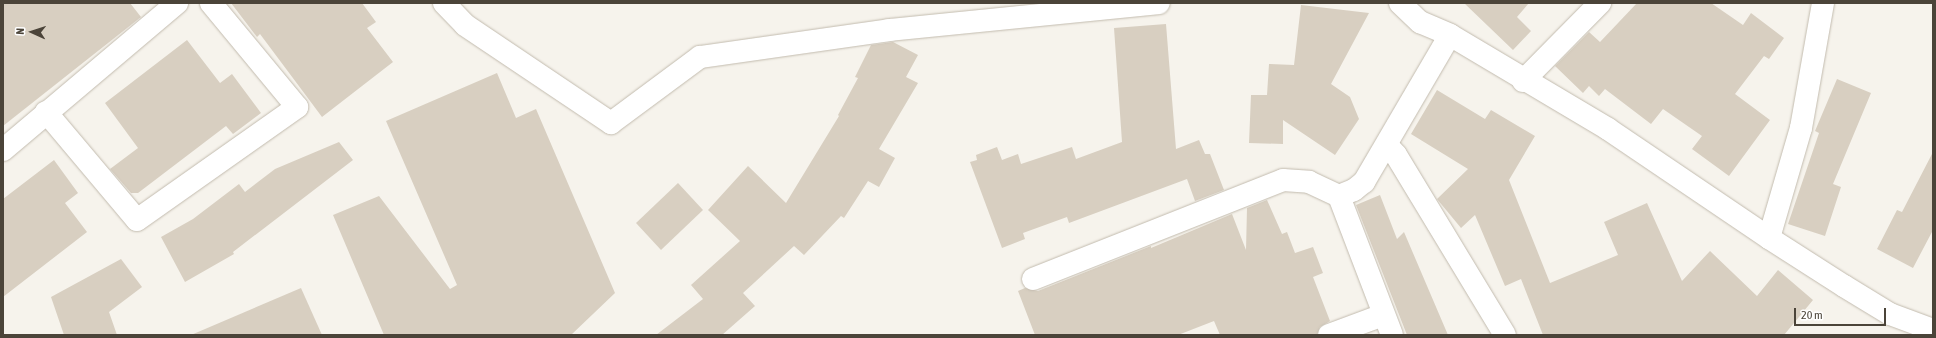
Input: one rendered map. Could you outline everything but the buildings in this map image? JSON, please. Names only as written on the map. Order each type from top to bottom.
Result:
[{"type":"street","points":[[3,150],[46,112],[177,3]]},
{"type":"street","points":[[46,112],[137,220],[297,107],[211,3]]},
{"type":"street","points":[[444,3],[465,26],[611,123],[700,57],[890,30],[1009,11],[1160,3]]},
{"type":"street","points":[[1400,3],[1420,22],[1450,35],[1524,81],[1608,129],[1769,238],[1890,314],[1933,330]]},
{"type":"street","points":[[1524,81],[1600,3]]},
{"type":"street","points":[[1769,238],[1801,128],[1823,3]]},
{"type":"street","points":[[1339,196],[1354,190],[1364,182],[1450,35]]},
{"type":"street","points":[[1387,145],[1396,155],[1505,335]]},
{"type":"street","points":[[1033,279],[1283,180],[1309,182],[1339,196],[1383,315],[1392,335]]},
{"type":"street","points":[[1330,335],[1383,315]]}]
